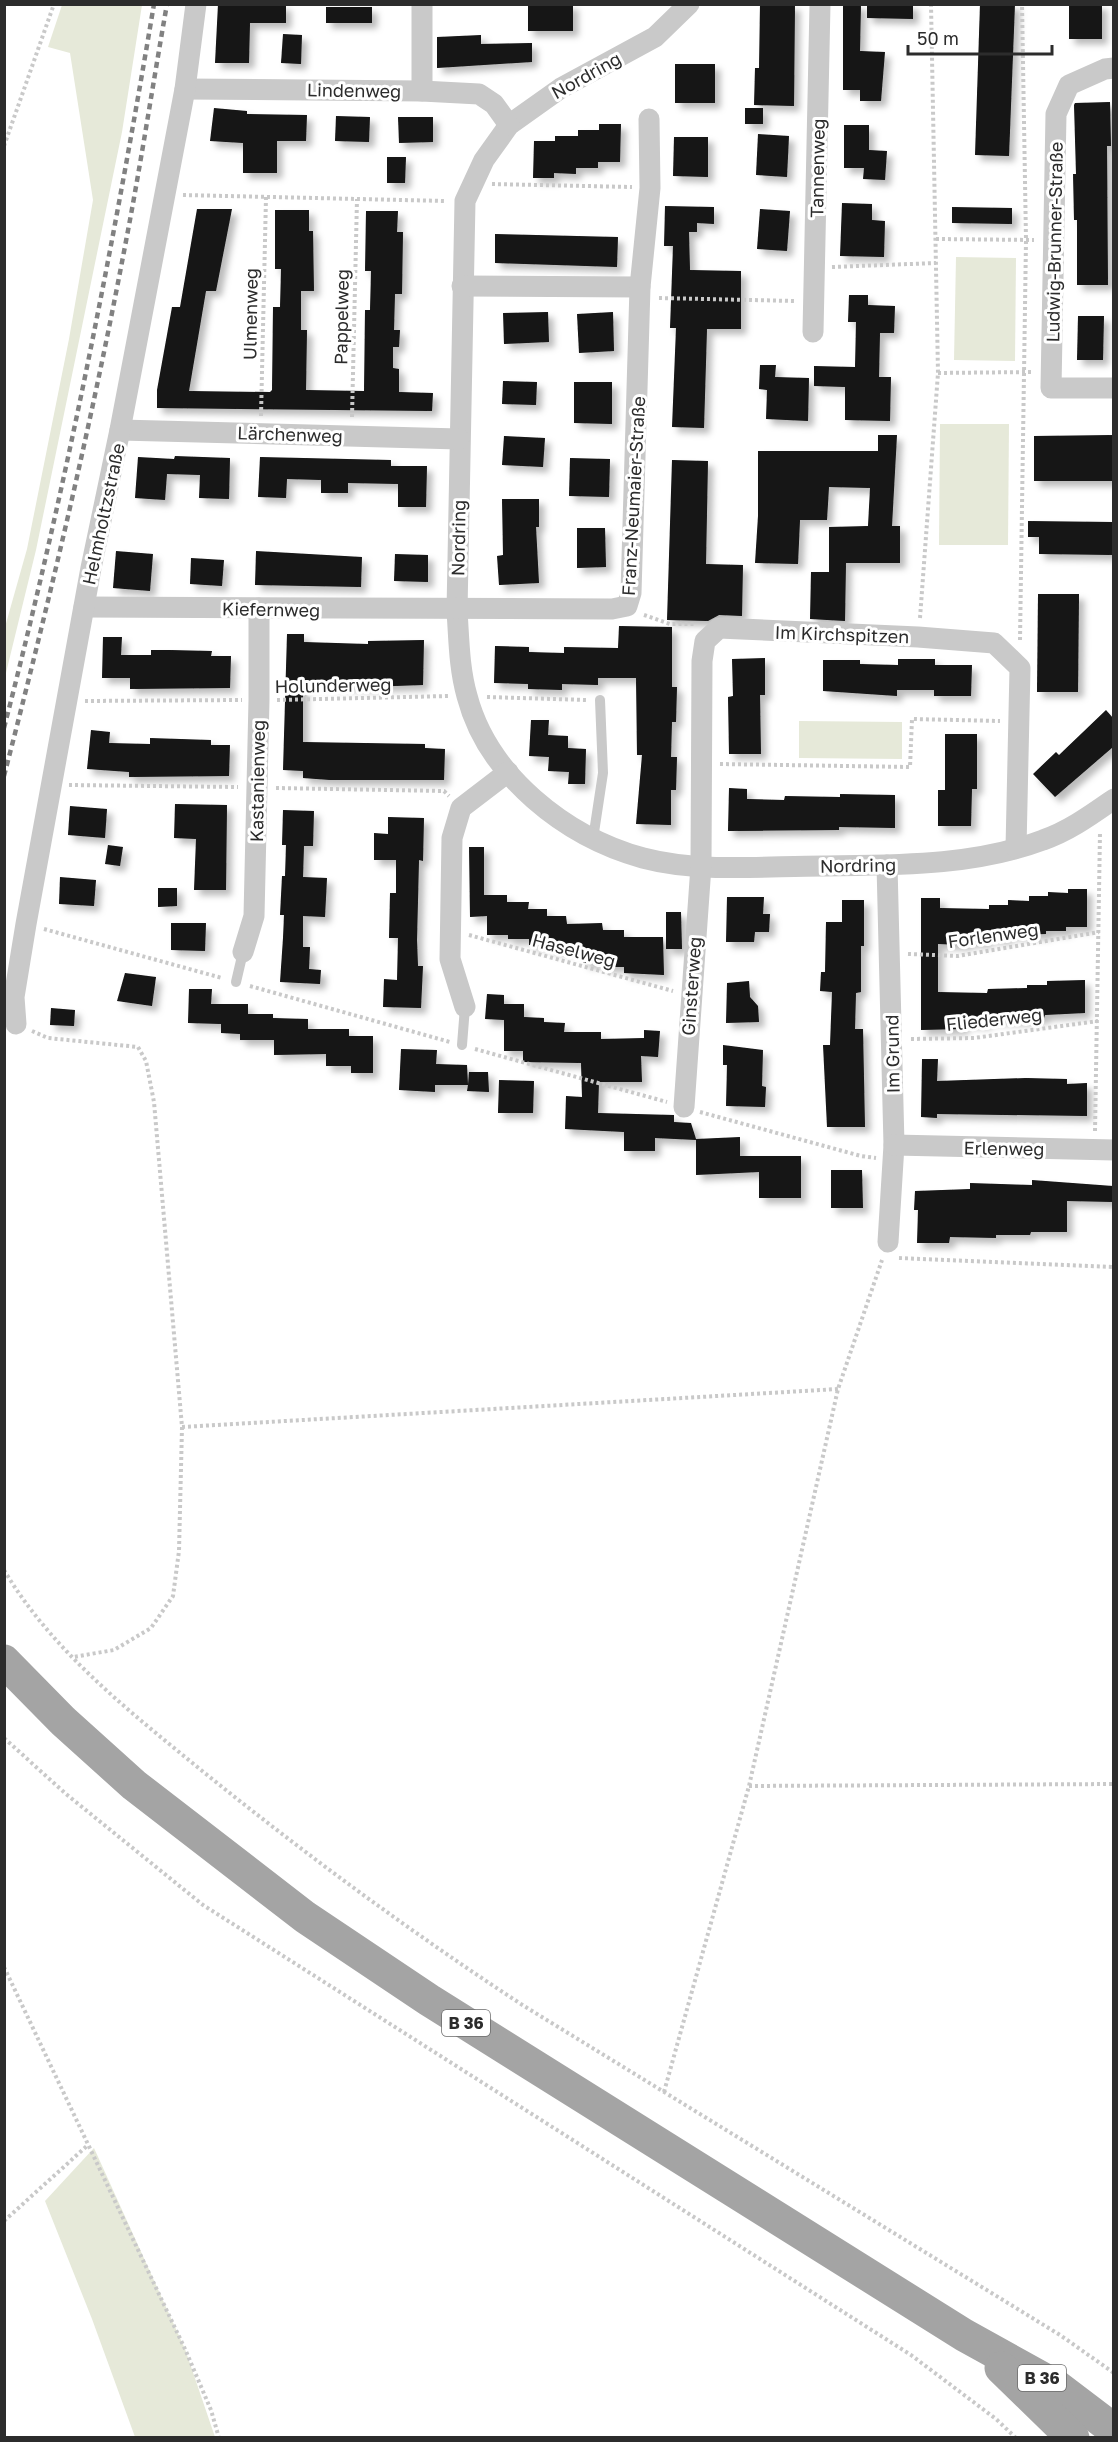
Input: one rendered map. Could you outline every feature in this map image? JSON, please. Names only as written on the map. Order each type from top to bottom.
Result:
[{"type":"main road","name":"B 36","points":[[4,1662],[63,1721],[134,1785],[305,1917],[429,2000],[964,2335],[1056,2386],[1113,2430]]},
{"type":"main road","name":"B 36","points":[[964,2335],[1073,2438]]},
{"type":"street","name":"Helmholtzstraße","points":[[16,1024],[14,997],[66,701],[185,89],[196,4]]},
{"type":"street","points":[[422,4],[422,91]]},
{"type":"street","name":"Nordring","points":[[688,4],[655,38],[561,88],[509,125],[484,160],[468,192],[462,286],[458,611],[459,651],[466,696],[477,725],[492,753],[508,772],[544,807],[593,839],[643,858],[701,866],[887,865],[963,859],[1043,840],[1073,826],[1107,804]]},
{"type":"street","name":"Tannenweg","points":[[813,332],[820,4]]},
{"type":"street","name":"Ludwig-Brunner-Straße","points":[[1052,373],[1056,114],[1069,85],[1105,69],[1113,68]]},
{"type":"street","name":"Lindenweg","points":[[185,89],[422,91],[486,97],[509,125]]},
{"type":"street","name":"Franz-Neumaier-Straße","points":[[458,611],[612,609],[627,606],[631,593],[640,287],[650,188],[650,119]]},
{"type":"street","points":[[462,286],[640,287]]},
{"type":"street","points":[[1052,373],[1052,388],[1113,388]]},
{"type":"street","name":"Lärchenweg","points":[[120,430],[459,439]]},
{"type":"street","name":"Kiefernweg","points":[[84,607],[458,611]]},
{"type":"street","name":"Kastanienweg","points":[[243,952],[254,916],[260,700],[258,608]]},
{"type":"street","points":[[701,866],[702,661],[705,641],[719,628]]},
{"type":"street","name":"Im Kirchspitzen","points":[[719,628],[918,637],[994,643],[1020,668]]},
{"type":"street","points":[[1016,848],[1020,668]]},
{"type":"street","points":[[465,1006],[450,959],[452,838],[461,808],[508,772]]},
{"type":"street","name":"Im Grund","points":[[887,865],[894,1145],[888,1242]]},
{"type":"street","name":"Ginsterweg","points":[[684,1107],[690,996],[701,866]]},
{"type":"street","name":"Erlenweg","points":[[894,1145],[1104,1150]]},
{"type":"lane","points":[[593,839],[603,773],[600,700]]},
{"type":"lane","points":[[236,982],[243,952]]},
{"type":"lane","points":[[462,1045],[465,1006]]},
{"type":"path","points":[[4,146],[54,4]]},
{"type":"path","points":[[918,637],[938,373],[931,4]]},
{"type":"path","points":[[1020,668],[1026,240],[1022,4]]},
{"type":"path","points":[[165,195],[357,199],[468,192],[650,188]]},
{"type":"path","name":"Ulmenweg","points":[[261,432],[266,197]]},
{"type":"path","name":"Pappelweg","points":[[352,436],[357,199]]},
{"type":"path","points":[[936,239],[1053,241]]},
{"type":"path","points":[[815,268],[936,262]]},
{"type":"path","points":[[640,287],[658,298],[814,302]]},
{"type":"path","points":[[938,373],[1052,373]]},
{"type":"path","points":[[627,606],[655,621],[670,624],[706,624],[719,628]]},
{"type":"path","name":"Holunderweg","points":[[66,701],[466,696],[600,700]]},
{"type":"path","points":[[701,764],[910,767],[912,719],[1019,721]]},
{"type":"path","points":[[1104,1150],[1098,1021],[1099,932],[1107,804]]},
{"type":"path","name":"Haselweg","points":[[451,930],[690,996]]},
{"type":"path","name":"Forlenweg","points":[[889,954],[958,956],[1099,932]]},
{"type":"path","name":"Fliederweg","points":[[892,1040],[974,1038],[1098,1021]]},
{"type":"path","points":[[16,1024],[48,1038],[138,1047],[146,1061],[154,1102],[182,1427],[179,1551],[173,1596],[151,1628],[114,1650],[72,1658]]},
{"type":"path","points":[[888,1242],[900,1259],[1113,1267]]},
{"type":"path","points":[[664,2092],[749,1786],[838,1389],[888,1242]]},
{"type":"path","points":[[182,1427],[838,1389]]},
{"type":"path","points":[[4,1570],[37,1617],[72,1658],[138,1718],[308,1856],[439,1951],[985,2289],[1113,2373]]},
{"type":"path","points":[[4,1738],[66,1794],[203,1905],[911,2355],[996,2419],[1016,2438]]},
{"type":"path","points":[[749,1786],[1113,1784]]},
{"type":"path","points":[[4,1967],[185,2349],[211,2410],[219,2438]]},
{"type":"path","points":[[4,2221],[88,2145]]},
{"type":"green space","points":[[62,5],[142,5],[122,132],[36,550],[5,677],[5,627],[27,549],[69,339],[93,200],[70,53],[48,47]]},
{"type":"green space","points":[[956,257],[1016,258],[1015,361],[954,360]]},
{"type":"green space","points":[[940,424],[1009,424],[1008,545],[939,545]]},
{"type":"green space","points":[[799,721],[902,722],[902,759],[799,758]]},
{"type":"green space","points":[[94,2148],[185,2349],[215,2437],[135,2437],[92,2319],[45,2201]]},
{"type":"building","points":[[218,4],[286,5],[286,23],[250,23],[249,63],[215,63]]},
{"type":"building","points":[[528,4],[573,4],[573,31],[528,31]]},
{"type":"building","points":[[760,4],[795,5],[794,106],[754,105],[755,68],[759,68]]},
{"type":"building","points":[[843,4],[861,4],[860,51],[885,52],[881,101],[860,101],[860,90],[843,90]]},
{"type":"building","points":[[867,4],[913,4],[913,19],[867,18]]},
{"type":"building","points":[[980,4],[1015,4],[1009,156],[975,155]]},
{"type":"building","points":[[1069,4],[1102,4],[1102,39],[1069,39]]},
{"type":"building","points":[[326,7],[372,7],[372,23],[326,23]]},
{"type":"building","points":[[283,34],[302,35],[301,64],[281,63]]},
{"type":"building","points":[[481,35],[481,44],[532,43],[532,62],[437,68],[437,37]]},
{"type":"building","points":[[675,64],[715,64],[715,103],[675,103]]},
{"type":"building","points":[[1110,102],[1111,146],[1107,146],[1108,285],[1077,285],[1077,220],[1074,220],[1073,174],[1076,174],[1074,105],[1075,103]]},
{"type":"building","points":[[214,108],[247,111],[247,114],[307,115],[306,141],[277,141],[277,173],[243,173],[243,143],[210,141]]},
{"type":"building","points":[[745,108],[763,108],[763,124],[745,124]]},
{"type":"building","points":[[336,116],[370,117],[369,142],[335,141]]},
{"type":"building","points":[[398,117],[433,117],[433,142],[399,143]]},
{"type":"building","points":[[599,124],[621,124],[620,162],[598,162],[598,168],[576,168],[576,174],[554,173],[554,178],[533,178],[534,141],[555,141],[555,136],[578,136],[578,130],[599,130]]},
{"type":"building","points":[[844,125],[869,125],[869,150],[887,151],[885,180],[863,179],[864,168],[844,168]]},
{"type":"building","points":[[758,134],[789,136],[787,177],[756,175]]},
{"type":"building","points":[[674,137],[708,137],[708,177],[673,176]]},
{"type":"building","points":[[387,157],[406,157],[405,183],[387,183]]},
{"type":"building","points":[[842,203],[872,204],[872,220],[885,221],[884,257],[840,256]]},
{"type":"building","points":[[665,206],[714,207],[714,224],[697,223],[697,232],[689,232],[690,270],[741,271],[741,329],[707,329],[704,428],[672,427],[676,328],[670,328],[673,246],[664,246]]},
{"type":"building","points":[[952,207],[1012,208],[1012,224],[952,223]]},
{"type":"building","points":[[197,209],[232,209],[216,291],[206,291],[189,391],[270,392],[272,390],[273,307],[280,307],[281,269],[275,269],[275,210],[309,210],[309,231],[313,231],[314,291],[301,291],[301,330],[307,330],[306,390],[364,391],[365,310],[370,310],[371,271],[365,271],[366,211],[398,211],[397,232],[403,232],[402,294],[395,294],[394,330],[400,330],[399,347],[393,347],[393,368],[399,369],[399,392],[433,393],[432,411],[157,408],[157,390],[172,307],[180,307]]},
{"type":"building","points":[[760,209],[790,211],[787,251],[757,249]]},
{"type":"building","points":[[495,234],[618,237],[617,267],[495,263]]},
{"type":"building","points":[[849,295],[868,295],[868,305],[895,306],[894,333],[880,333],[879,377],[891,377],[890,421],[845,420],[845,387],[814,386],[814,366],[855,367],[856,322],[848,322]]},
{"type":"building","points":[[548,312],[549,342],[504,344],[503,313]]},
{"type":"building","points":[[613,312],[614,351],[579,353],[577,314]]},
{"type":"building","points":[[1078,316],[1104,316],[1103,360],[1077,360]]},
{"type":"building","points":[[760,365],[776,365],[775,377],[809,378],[808,421],[766,419],[767,390],[759,389]]},
{"type":"building","points":[[503,381],[537,382],[536,405],[502,404]]},
{"type":"building","points":[[574,382],[612,382],[612,424],[574,423]]},
{"type":"building","points":[[878,435],[897,435],[892,526],[900,526],[900,563],[846,563],[845,621],[810,619],[811,572],[829,572],[829,527],[868,526],[870,488],[829,487],[827,520],[800,520],[798,564],[755,563],[758,451],[878,451]]},
{"type":"building","points":[[1113,435],[1113,481],[1034,481],[1034,436]]},
{"type":"building","points":[[504,436],[545,438],[543,467],[502,465]]},
{"type":"building","points":[[175,456],[230,458],[229,499],[199,498],[200,475],[167,474],[165,500],[135,498],[138,457],[174,459]]},
{"type":"building","points":[[260,457],[391,460],[391,466],[427,466],[426,507],[398,507],[398,484],[348,483],[348,493],[321,493],[321,480],[287,479],[286,498],[258,497]]},
{"type":"building","points":[[570,458],[610,459],[609,497],[569,496]]},
{"type":"building","points":[[672,460],[708,461],[706,564],[743,565],[742,616],[719,615],[708,621],[667,620]]},
{"type":"building","points":[[502,499],[539,499],[539,527],[536,527],[539,583],[499,585],[497,556],[503,555]]},
{"type":"building","points":[[1028,521],[1113,522],[1113,555],[1039,554],[1039,537],[1028,537]]},
{"type":"building","points":[[577,528],[605,528],[606,567],[577,568]]},
{"type":"building","points":[[116,551],[153,554],[150,591],[113,588]]},
{"type":"building","points":[[256,551],[362,557],[361,587],[255,585]]},
{"type":"building","points":[[395,554],[428,555],[428,582],[394,581]]},
{"type":"building","points":[[191,558],[224,560],[222,586],[190,584]]},
{"type":"building","points":[[1038,594],[1079,594],[1078,692],[1037,692]]},
{"type":"building","points":[[619,626],[672,627],[672,687],[677,687],[676,722],[672,722],[671,757],[677,757],[676,790],[671,790],[671,825],[636,824],[642,755],[637,755],[636,678],[598,678],[598,685],[562,684],[562,690],[528,689],[528,684],[494,683],[495,646],[529,647],[529,652],[564,653],[564,647],[618,648]]},
{"type":"building","points":[[287,634],[304,634],[304,642],[368,644],[368,641],[424,640],[423,685],[367,687],[303,684],[303,742],[425,744],[425,748],[445,749],[444,780],[330,780],[303,778],[303,771],[283,770]]},
{"type":"building","points":[[103,637],[122,637],[121,655],[151,655],[151,650],[170,650],[212,651],[211,656],[231,656],[230,688],[130,689],[130,678],[102,678]]},
{"type":"building","points":[[765,658],[765,695],[760,695],[761,754],[729,754],[728,697],[733,696],[732,659]]},
{"type":"building","points":[[898,659],[935,659],[935,665],[972,665],[971,696],[934,696],[934,690],[897,690],[897,696],[823,691],[823,660],[860,660],[860,664],[898,665]]},
{"type":"building","points":[[1106,710],[1113,718],[1113,747],[1055,797],[1033,774],[1056,752],[1059,755]]},
{"type":"building","points":[[531,720],[549,720],[548,735],[568,736],[568,748],[586,749],[585,784],[568,784],[569,772],[548,771],[549,757],[529,756]]},
{"type":"building","points":[[91,730],[110,732],[109,743],[150,744],[150,738],[211,740],[211,745],[230,745],[229,776],[129,777],[129,772],[87,769]]},
{"type":"building","points":[[945,734],[977,734],[977,789],[972,789],[971,826],[938,826],[938,790],[945,790]]},
{"type":"building","points":[[729,788],[747,789],[747,799],[784,800],[785,796],[840,797],[840,794],[895,795],[895,828],[839,827],[839,830],[728,831]]},
{"type":"building","points":[[175,804],[227,805],[226,890],[194,890],[196,839],[174,838]]},
{"type":"building","points":[[70,806],[107,809],[105,838],[68,835]]},
{"type":"building","points":[[283,810],[314,811],[313,846],[304,846],[303,877],[327,878],[325,917],[303,916],[303,947],[310,947],[309,969],[321,970],[320,984],[280,982],[284,915],[280,915],[286,845],[282,845]]},
{"type":"building","points":[[388,817],[424,818],[423,861],[419,860],[417,940],[418,966],[423,966],[421,1008],[383,1007],[384,979],[397,980],[398,938],[389,938],[390,893],[396,893],[396,860],[374,860],[374,833],[388,834]]},
{"type":"building","points":[[108,845],[123,847],[120,866],[105,864]]},
{"type":"building","points":[[469,847],[484,847],[484,895],[507,895],[507,902],[529,902],[528,909],[547,909],[547,916],[566,916],[567,924],[602,923],[603,930],[624,930],[624,937],[663,937],[664,975],[624,973],[624,967],[603,967],[603,963],[583,963],[583,950],[549,950],[548,945],[529,945],[529,939],[508,939],[508,935],[487,935],[487,916],[470,917]]},
{"type":"building","points":[[60,877],[96,880],[94,906],[59,904]]},
{"type":"building","points":[[158,888],[177,888],[177,906],[158,907]]},
{"type":"building","points":[[1068,889],[1087,889],[1087,927],[1066,927],[1066,931],[1046,931],[1046,934],[1007,935],[1007,939],[987,938],[987,942],[967,942],[966,945],[938,944],[938,992],[987,993],[988,989],[1047,985],[1047,981],[1085,980],[1085,1013],[1045,1015],[1044,1018],[1024,1020],[986,1020],[986,1024],[964,1023],[963,1029],[921,1030],[921,898],[940,898],[940,908],[989,909],[989,905],[1008,905],[1008,900],[1029,901],[1029,896],[1048,896],[1048,892],[1068,893]]},
{"type":"building","points":[[727,897],[764,897],[763,914],[770,914],[769,932],[755,932],[754,942],[726,942]]},
{"type":"building","points":[[842,900],[864,900],[861,992],[856,993],[855,1029],[863,1029],[865,1127],[827,1127],[823,1045],[830,1045],[832,992],[820,991],[821,972],[825,972],[826,922],[842,922]]},
{"type":"building","points":[[666,912],[681,912],[682,949],[666,949]]},
{"type":"building","points":[[171,923],[206,923],[205,951],[171,950]]},
{"type":"building","points":[[125,973],[156,977],[152,1006],[117,1001]]},
{"type":"building","points":[[749,981],[750,997],[758,1006],[759,1022],[726,1023],[727,983]]},
{"type":"building","points":[[189,989],[212,989],[211,1004],[248,1004],[248,1014],[273,1014],[273,1018],[308,1019],[308,1029],[349,1029],[349,1036],[373,1036],[373,1073],[351,1073],[351,1066],[326,1066],[326,1054],[274,1055],[274,1040],[240,1040],[240,1034],[221,1033],[221,1024],[188,1023]]},
{"type":"building","points":[[487,994],[504,995],[504,1004],[524,1004],[524,1017],[544,1018],[544,1022],[565,1023],[564,1032],[601,1032],[601,1039],[644,1038],[644,1030],[660,1031],[658,1057],[641,1056],[642,1082],[599,1082],[598,1113],[674,1115],[674,1122],[691,1123],[696,1139],[740,1137],[740,1156],[801,1156],[801,1198],[759,1198],[759,1172],[696,1175],[696,1140],[655,1138],[655,1151],[624,1151],[624,1132],[565,1129],[566,1096],[582,1097],[581,1063],[523,1062],[523,1051],[504,1051],[504,1020],[485,1019]]},
{"type":"building","points":[[51,1008],[75,1010],[74,1026],[50,1025]]},
{"type":"building","points":[[723,1045],[763,1050],[762,1086],[766,1087],[765,1107],[726,1106],[727,1065],[723,1065]]},
{"type":"building","points":[[401,1049],[437,1050],[436,1064],[467,1065],[468,1085],[435,1085],[435,1092],[399,1090]]},
{"type":"building","points":[[922,1059],[938,1059],[937,1081],[1026,1078],[1067,1079],[1067,1084],[1087,1083],[1087,1116],[937,1114],[937,1118],[921,1117]]},
{"type":"building","points":[[469,1072],[488,1072],[489,1092],[467,1091]]},
{"type":"building","points":[[499,1080],[534,1081],[533,1113],[498,1113]]},
{"type":"building","points":[[831,1170],[862,1170],[863,1208],[831,1208]]},
{"type":"building","points":[[1032,1180],[1113,1186],[1113,1202],[1067,1201],[1067,1232],[1031,1232],[1030,1235],[996,1235],[996,1238],[950,1237],[949,1243],[917,1243],[918,1210],[914,1210],[915,1191],[970,1189],[970,1183],[1032,1185]]},
{"type":"railway","points":[[4,728],[48,548],[87,368],[154,4]]},
{"type":"railway","points":[[4,776],[85,443],[131,212],[167,4]]}]
